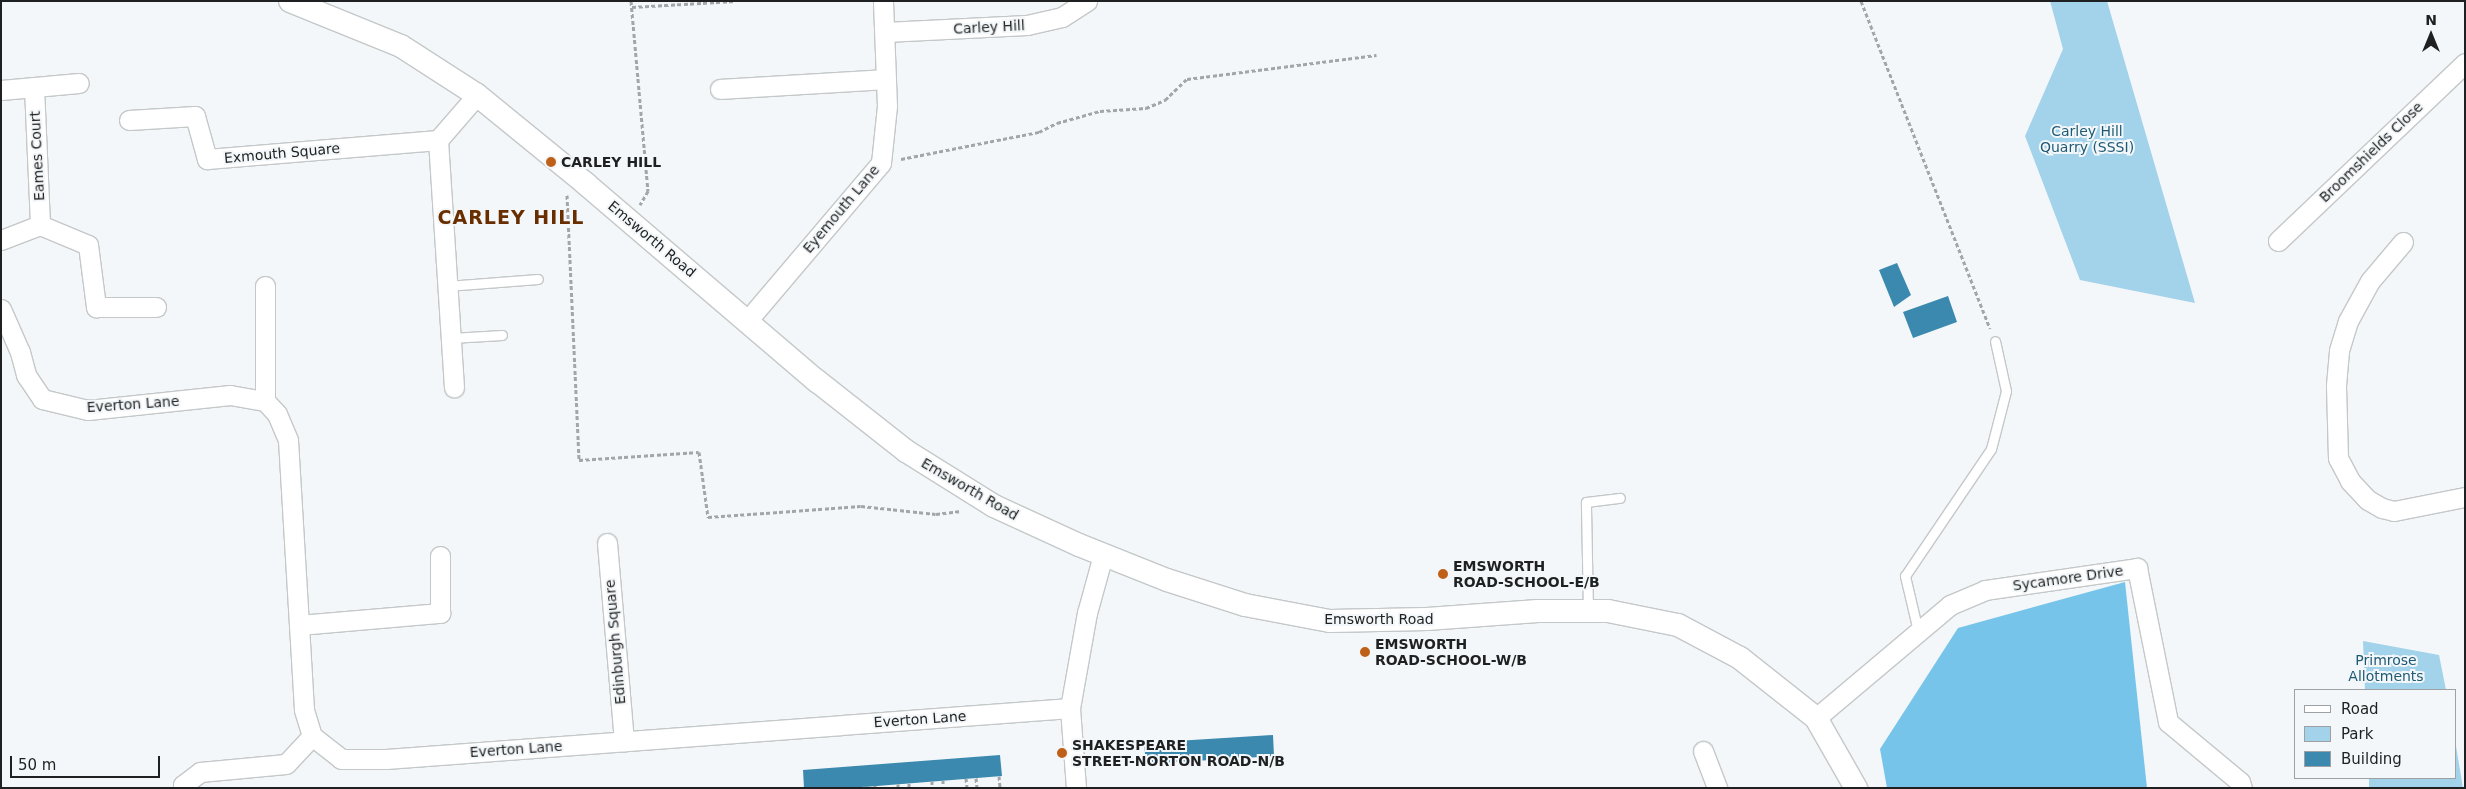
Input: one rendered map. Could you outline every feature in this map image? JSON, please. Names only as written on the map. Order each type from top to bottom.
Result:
[{"type":"street","name":"Emsworth Road","points":[[290,1],[401,46],[477,95],[630,221],[817,381],[906,451],[994,506],[1103,555],[1167,580],[1245,605],[1330,621],[1427,619],[1538,611],[1608,611],[1678,625],[1740,658],[1816,718]]},
{"type":"street","name":"Eyemouth Lane","points":[[747,321],[881,163],[887,106],[883,1]]},
{"type":"street","name":"Carley Hill","points":[[885,32],[1027,25],[1062,17],[1087,1]]},
{"type":"street","name":"Broomshields Close","points":[[2278,241],[2465,63]]},
{"type":"street","points":[[720,89],[886,79]]},
{"type":"street","points":[[1,90],[79,83]]},
{"type":"street","name":"Eames Court","points":[[34,87],[40,225]]},
{"type":"street","points":[[454,387],[438,140],[477,95]]},
{"type":"street","name":"Exmouth Square","points":[[129,120],[195,116],[207,159],[438,140]]},
{"type":"street","points":[[1,240],[40,225],[88,245],[96,307],[156,307]]},
{"type":"street","points":[[2403,242],[2370,281],[2348,321],[2339,351],[2336,386],[2338,458],[2350,481],[2368,500],[2394,511],[2465,497]]},
{"type":"street","points":[[183,788],[183,785],[200,772],[286,764],[312,736],[304,710],[288,440],[277,414],[265,401],[265,286]]},
{"type":"street","name":"Everton Lane","points":[[1,309],[20,352],[26,375],[42,399],[88,410],[230,395],[265,401]]},
{"type":"street","name":"Edinburgh Square","points":[[607,543],[624,741]]},
{"type":"street","points":[[1076,788],[1070,708],[1087,613],[1103,555]]},
{"type":"street","points":[[299,625],[440,613],[440,556]]},
{"type":"street","name":"Sycamore Drive","points":[[1816,718],[1950,605],[1985,590],[2137,568],[2168,722],[2240,782],[2242,788]]},
{"type":"street","name":"Everton Lane","points":[[312,736],[341,759],[386,759],[1070,708]]},
{"type":"street","points":[[1816,718],[1856,788]]},
{"type":"street","points":[[1703,751],[1717,788]]},
{"type":"lane","points":[[447,286],[538,279]]},
{"type":"lane","points":[[450,338],[502,335]]},
{"type":"lane","points":[[1918,631],[1905,576],[1991,449],[2006,391],[1995,341]]},
{"type":"lane","points":[[1588,611],[1586,502],[1620,498]]},
{"type":"path","points":[[630,221],[648,191],[631,1]]},
{"type":"path","points":[[632,7],[736,1]]},
{"type":"path","points":[[1861,1],[1995,341]]},
{"type":"path","points":[[881,163],[1039,132],[1057,123],[1100,111],[1146,108],[1166,100],[1187,79],[1376,55]]},
{"type":"path","points":[[565,167],[579,460],[699,452],[708,517],[861,506],[936,514],[994,506]]},
{"type":"path","points":[[999,776],[1000,788]]},
{"type":"path","points":[[966,778],[967,788]]},
{"type":"path","points":[[976,778],[976,788]]},
{"type":"path","points":[[943,780],[943,788]]},
{"type":"path","points":[[932,781],[932,788]]},
{"type":"path","points":[[909,783],[909,788]]},
{"type":"green space","name":"Carley Hill Quarry (SSSI)","points":[[2050,1],[2107,1],[2195,303],[2080,280],[2025,136],[2063,49]]},
{"type":"green space","name":"Primrose Allotments","points":[[2363,641],[2439,655],[2446,689],[2365,689]]},
{"type":"green space","points":[[2456,746],[2463,788],[2369,788],[2369,779],[2456,779]]},
{"type":"shaded area","points":[[2125,582],[2147,788],[1887,788],[1880,749],[1958,628]]},
{"type":"building","points":[[1897,263],[1911,295],[1894,307],[1879,270]]},
{"type":"building","points":[[1948,296],[1957,322],[1913,338],[1903,312]]},
{"type":"building","points":[[1273,735],[1274,756],[1146,764],[1144,743]]},
{"type":"building","points":[[1000,755],[1002,776],[852,788],[804,788],[803,770]]},
{"type":"place","name":"CARLEY HILL","points":[[551,162]]},
{"type":"place","name":"EMSWORTH ROAD-SCHOOL-E/B","points":[[1443,574]]},
{"type":"place","name":"EMSWORTH ROAD-SCHOOL-W/B","points":[[1365,652]]},
{"type":"place","name":"SHAKESPEARE STREET-NORTON ROAD-N/B","points":[[1062,753]]},
{"type":"district","name":"CARLEY HILL","points":[[511,218]]}]
